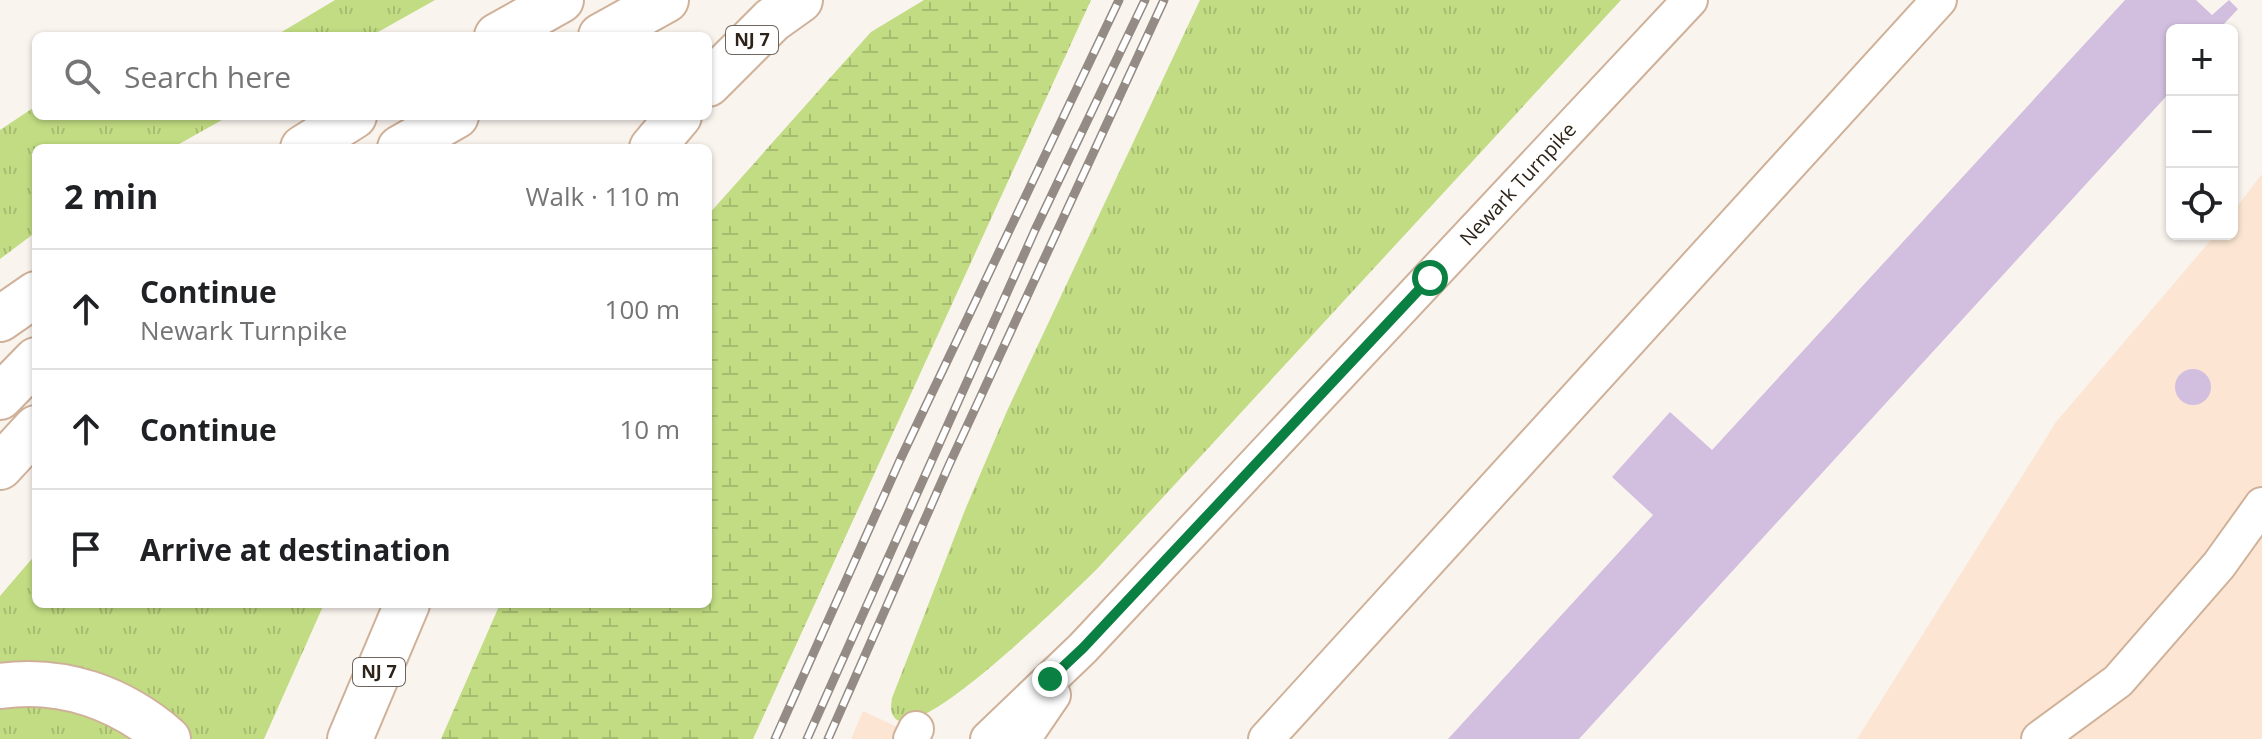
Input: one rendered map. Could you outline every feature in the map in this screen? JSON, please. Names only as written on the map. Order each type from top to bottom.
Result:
[{"type":"highway","points":[[504,32],[561,0]]},
{"type":"highway","points":[[608,32],[666,0]]},
{"type":"highway","name":"NJ 7","points":[[712,80],[772,20],[800,0]]},
{"type":"highway","points":[[407,144],[449,120]]},
{"type":"highway","points":[[655,144],[676,120]]},
{"type":"highway","points":[[0,319],[32,297]]},
{"type":"highway","points":[[0,397],[32,364]]},
{"type":"highway","points":[[0,467],[32,432]]},
{"type":"highway","name":"NJ 7","points":[[350,739],[405,608]]},
{"type":"highway","points":[[0,686],[33,683],[85,691],[129,710],[168,739]]},
{"type":"street","name":"Newark Turnpike","points":[[1083,648],[1690,0]]},
{"type":"street","points":[[1266,739],[1939,0]]},
{"type":"street","points":[[2039,739],[2118,681],[2219,565],[2262,505]]},
{"type":"street","points":[[988,739],[1083,648]]},
{"type":"street","points":[[1023,739],[1083,648]]},
{"type":"shaded area","points":[[2262,174],[2262,739],[1857,739],[2056,422],[2211,240],[2238,240],[2238,205]]},
{"type":"shaded area","points":[[863,711],[923,739],[851,739]]},
{"type":"green space","points":[[335,0],[435,0],[378,32],[282,32]]},
{"type":"green space","points":[[924,0],[1091,0],[753,739],[441,739],[498,608],[712,608],[712,211],[871,32]]},
{"type":"green space","points":[[1200,0],[1621,0],[1096,570],[1030,633],[966,687],[913,719],[897,720],[892,713],[892,698],[965,510],[1007,411]]},
{"type":"green space","points":[[32,109],[32,120],[222,120],[179,144],[32,144],[32,235],[0,259],[0,130]]},
{"type":"green space","points":[[32,559],[32,608],[322,608],[264,739],[0,739],[0,596]]},
{"type":"building","points":[[2125,0],[2196,0],[2212,15],[2229,0],[2238,9],[2224,24],[2166,24],[2166,97],[1579,739],[1448,739],[1653,515],[1612,477],[1670,412],[1712,450]]},
{"type":"building","points":[[2193,369],[2206,374],[2211,387],[2206,400],[2193,405],[2180,400],[2175,387],[2180,374]]},
{"type":"railway","points":[[775,739],[900,460],[1119,0]]},
{"type":"railway","points":[[807,739],[1035,230],[1145,0]]},
{"type":"railway","points":[[828,739],[949,465],[1164,0]]},
{"type":"route","points":[[1050,679],[1083,648],[1430,278]]}]
